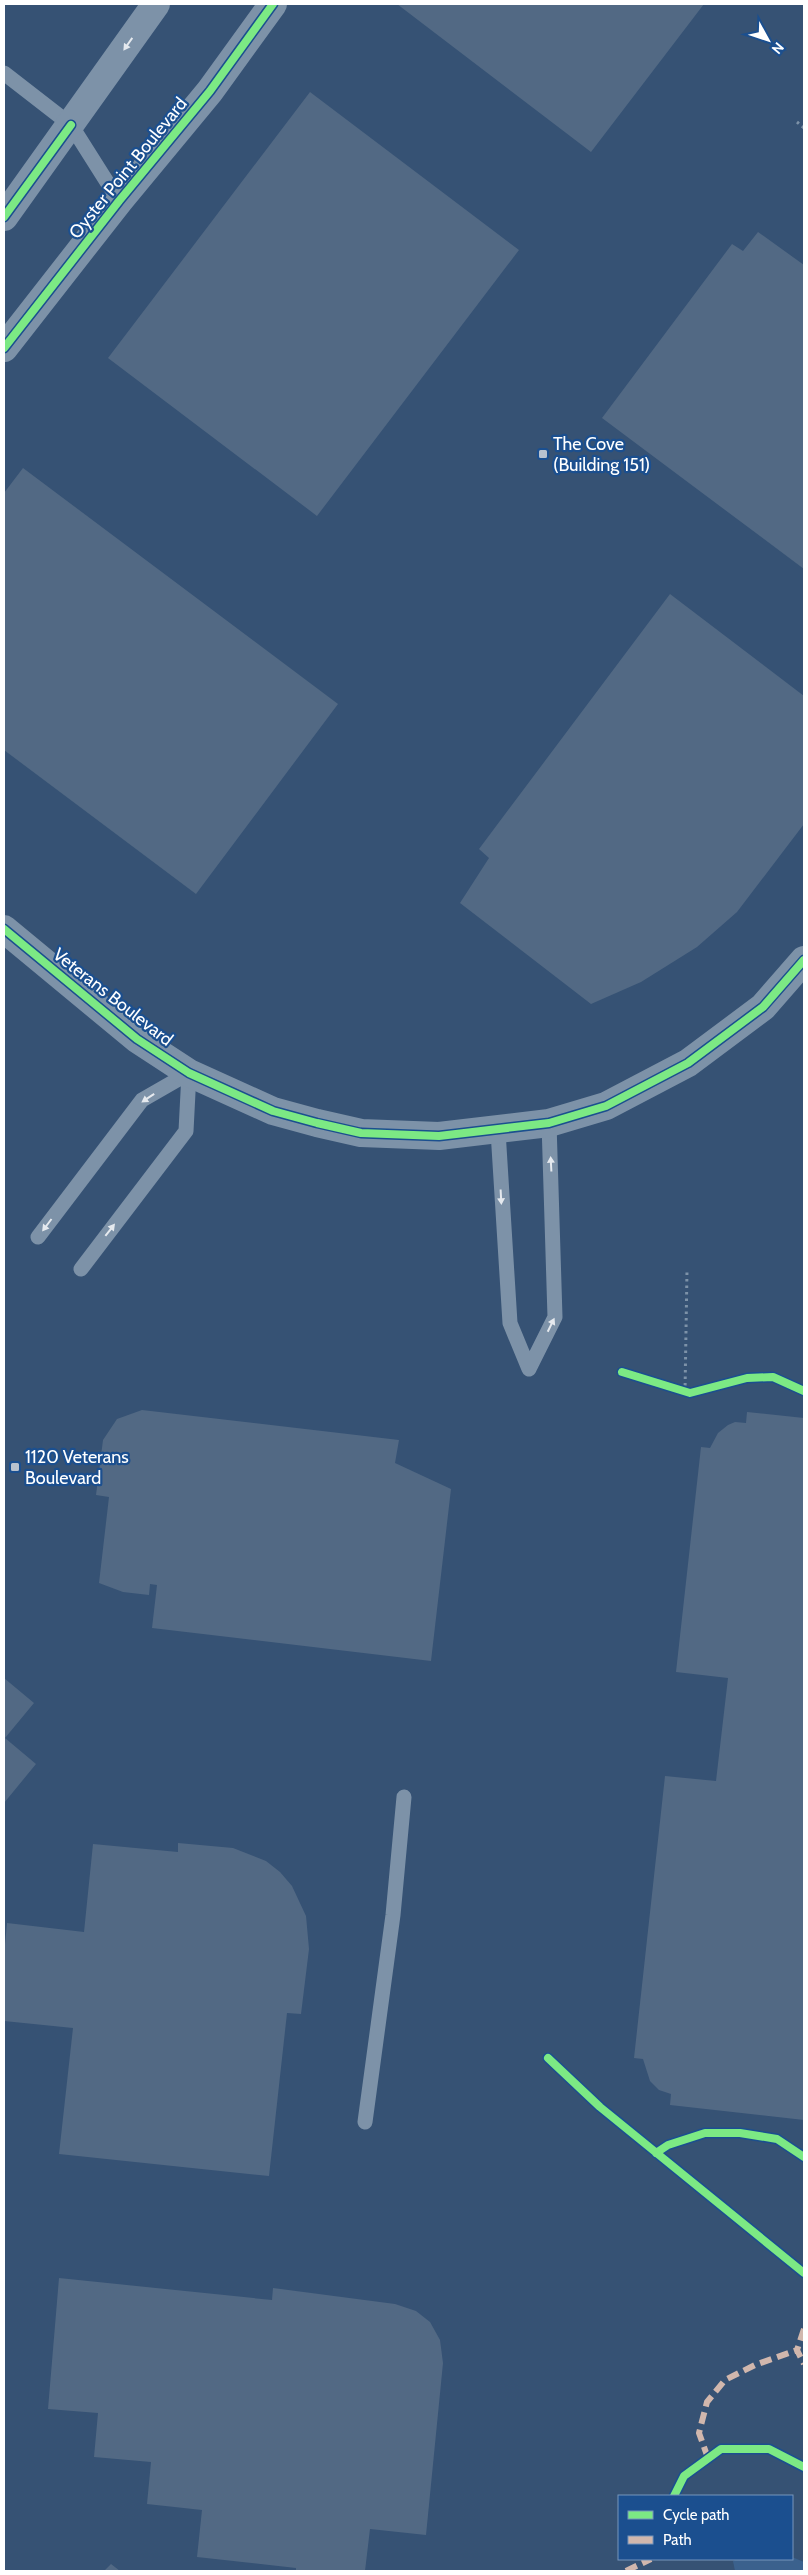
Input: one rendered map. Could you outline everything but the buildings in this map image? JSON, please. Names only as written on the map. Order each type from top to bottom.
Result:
[{"type":"street","points":[[4,217],[156,4]]},
{"type":"street","name":"Oyster Point Boulevard","points":[[4,348],[119,201],[210,91],[274,4]]},
{"type":"street","name":"Veterans Boulevard","points":[[4,929],[138,1040],[189,1073],[273,1111],[361,1133],[439,1136],[498,1131],[549,1123],[606,1106],[688,1063],[763,1006],[804,960]]},
{"type":"lane","points":[[4,73],[71,125],[119,201]]},
{"type":"lane","points":[[38,1237],[142,1100],[189,1073]]},
{"type":"lane","points":[[81,1269],[186,1131],[189,1073]]},
{"type":"lane","points":[[498,1131],[510,1323],[529,1369],[555,1317],[549,1123]]},
{"type":"lane","points":[[366,2122],[393,1915],[404,1797]]},
{"type":"path","points":[[797,122],[804,128]]},
{"type":"path","points":[[676,1389],[688,1392],[687,1270]]},
{"type":"water","points":[[793,2557],[804,2562],[804,2571],[735,2571],[733,2561],[793,2560]]},
{"type":"marked path","points":[[804,2329],[797,2350],[804,2364]]},
{"type":"marked path","points":[[708,2458],[699,2433],[707,2402],[725,2380],[755,2365],[797,2350]]},
{"type":"marked path","points":[[626,2571],[649,2560]]},
{"type":"cycle path","points":[[4,348],[119,201],[210,91],[273,4]]},
{"type":"cycle path","points":[[4,217],[71,125]]},
{"type":"cycle path","points":[[4,929],[137,1039],[189,1073],[273,1111],[361,1133],[439,1136],[549,1123],[606,1106],[688,1063],[763,1007],[804,960]]},
{"type":"cycle path","points":[[622,1372],[690,1393],[747,1378],[773,1377],[804,1391]]},
{"type":"cycle path","points":[[548,2058],[600,2107],[804,2273]]},
{"type":"cycle path","points":[[656,2153],[668,2145],[705,2133],[740,2133],[777,2139],[804,2157]]},
{"type":"cycle path","points":[[674,2495],[684,2476],[721,2449],[769,2449],[804,2467]]},
{"type":"place","name":"The Cove (Building 151)","points":[[543,454]]},
{"type":"place","name":"1120 Veterans Boulevard","points":[[15,1467]]}]
